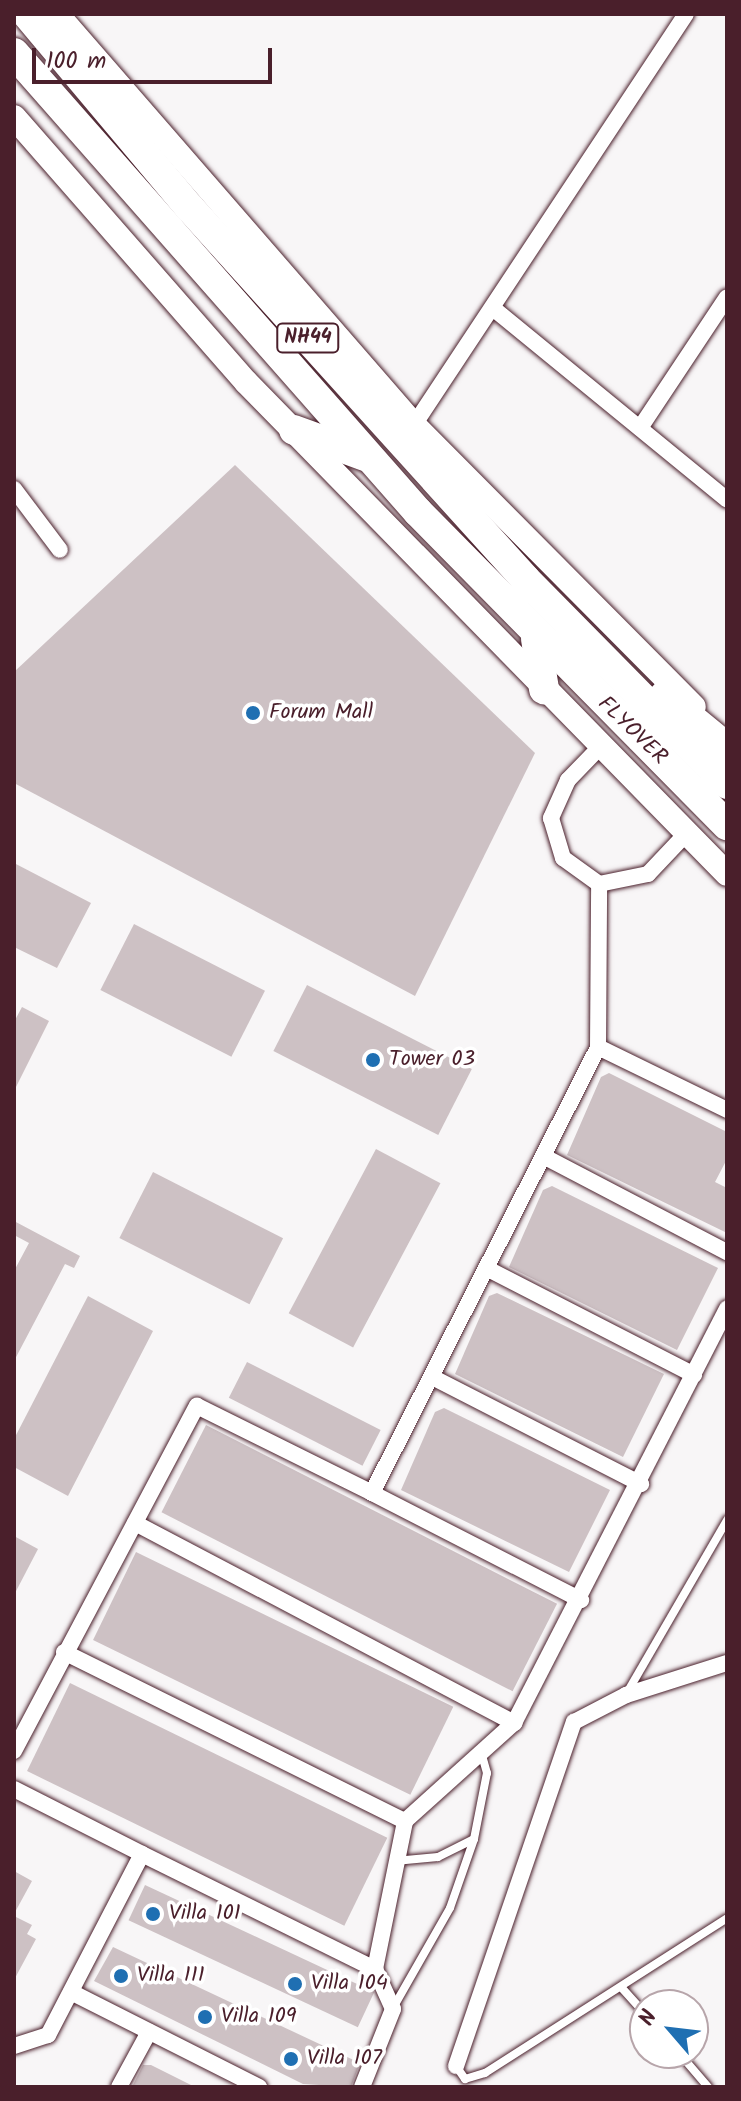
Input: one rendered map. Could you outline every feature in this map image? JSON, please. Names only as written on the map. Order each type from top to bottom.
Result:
[{"type":"highway","name":"NH44","points":[[27,14],[190,208],[600,653]]},
{"type":"highway","name":"NH44","points":[[14,53],[371,458],[536,639]]},
{"type":"highway","points":[[294,430],[371,458]]},
{"type":"highway","points":[[536,639],[544,689]]},
{"type":"highway","name":"FLYOVER","points":[[536,639],[727,825]]},
{"type":"highway","points":[[600,653],[622,662],[727,745]]},
{"type":"highway","name":"FLYOVER","points":[[600,653],[727,784]]},
{"type":"street","points":[[57,14],[414,425],[727,745]]},
{"type":"street","points":[[414,425],[494,309],[686,14]]},
{"type":"street","points":[[14,117],[294,430],[599,748],[727,874]]},
{"type":"street","points":[[640,428],[727,297]]},
{"type":"street","points":[[494,309],[727,500]]},
{"type":"street","points":[[14,489],[60,550]]},
{"type":"street","points":[[599,748],[568,780],[551,818],[563,858],[599,884],[648,874],[686,834]]},
{"type":"street","points":[[372,1493],[598,1047],[599,884]]},
{"type":"street","points":[[598,1047],[727,1110]]},
{"type":"street","points":[[543,1156],[727,1252]]},
{"type":"street","points":[[486,1268],[694,1375]]},
{"type":"street","points":[[362,2087],[393,2009],[375,1969],[405,1821],[482,1756],[514,1723],[641,1484],[727,1309]]},
{"type":"street","points":[[432,1377],[641,1484]]},
{"type":"street","points":[[14,1751],[197,1406],[581,1600]]},
{"type":"street","points":[[135,1523],[514,1723]]},
{"type":"street","points":[[64,1652],[405,1821]]},
{"type":"street","points":[[456,2066],[568,1731],[583,1715],[626,1695],[727,1663]]},
{"type":"street","points":[[14,1789],[375,1969]]},
{"type":"street","points":[[14,2046],[48,2035],[142,1854]]},
{"type":"street","points":[[71,1992],[259,2087]]},
{"type":"street","points":[[119,2087],[149,2032]]},
{"type":"lane","points":[[626,1695],[727,1520]]},
{"type":"lane","points":[[393,2009],[450,1908],[474,1839],[487,1773],[482,1756]]},
{"type":"lane","points":[[395,1861],[438,1857],[474,1839]]},
{"type":"lane","points":[[456,2066],[465,2079],[485,2073],[727,1918]]},
{"type":"lane","points":[[621,1987],[629,1996]]},
{"type":"lane","points":[[693,2069],[708,2087]]},
{"type":"lane","points":[[479,2087],[485,2073]]},
{"type":"building","name":"Forum Mall","points":[[235,465],[535,753],[415,996],[14,783],[14,672]]},
{"type":"building","points":[[14,863],[91,903],[57,968],[14,947]]},
{"type":"building","points":[[134,924],[265,991],[231,1057],[100,990]]},
{"type":"building","points":[[307,985],[472,1069],[438,1135],[273,1051]]},
{"type":"building","points":[[22,1007],[49,1021],[14,1091],[14,1022]]},
{"type":"building","points":[[609,1073],[727,1132],[727,1159],[715,1182],[727,1188],[727,1233],[567,1155],[601,1077]]},
{"type":"building","points":[[376,1149],[440,1183],[353,1347],[289,1313]]},
{"type":"building","points":[[153,1172],[283,1238],[249,1304],[119,1238]]},
{"type":"building","points":[[552,1186],[718,1268],[677,1350],[509,1267],[543,1190]]},
{"type":"building","points":[[14,1221],[80,1256],[74,1268],[65,1264],[14,1361],[14,1271],[29,1243],[14,1235]]},
{"type":"building","points":[[497,1293],[664,1374],[623,1457],[455,1374],[489,1296]]},
{"type":"building","points":[[88,1296],[153,1331],[68,1496],[14,1467],[14,1439]]},
{"type":"building","points":[[247,1362],[381,1430],[362,1466],[229,1398]]},
{"type":"building","points":[[444,1408],[610,1490],[569,1572],[401,1490],[435,1412]]},
{"type":"building","points":[[206,1425],[557,1604],[513,1691],[162,1512]]},
{"type":"building","points":[[14,1536],[38,1549],[14,1595]]},
{"type":"building","points":[[136,1552],[453,1707],[410,1795],[93,1640]]},
{"type":"building","points":[[70,1683],[387,1838],[344,1926],[27,1771]]},
{"type":"building","points":[[14,1871],[32,1881],[14,1914]]},
{"type":"building","points":[[145,1885],[374,1992],[358,2027],[129,1920]]},
{"type":"building","points":[[14,1916],[32,1925],[27,1934],[36,1939],[14,1980]]},
{"type":"building","points":[[113,1947],[360,2063],[351,2087],[303,2084],[94,1981]]},
{"type":"building","points":[[143,2065],[151,2065],[195,2087],[132,2087]]},
{"type":"place","name":"Forum Mall","points":[[253,713]]},
{"type":"place","name":"Tower 03","points":[[373,1060]]},
{"type":"place","name":"Villa 101","points":[[153,1914]]},
{"type":"place","name":"Villa 111","points":[[121,1976]]},
{"type":"place","name":"Villa 104","points":[[295,1984]]},
{"type":"place","name":"Villa 109","points":[[205,2017]]},
{"type":"place","name":"Villa 107","points":[[291,2059]]}]
